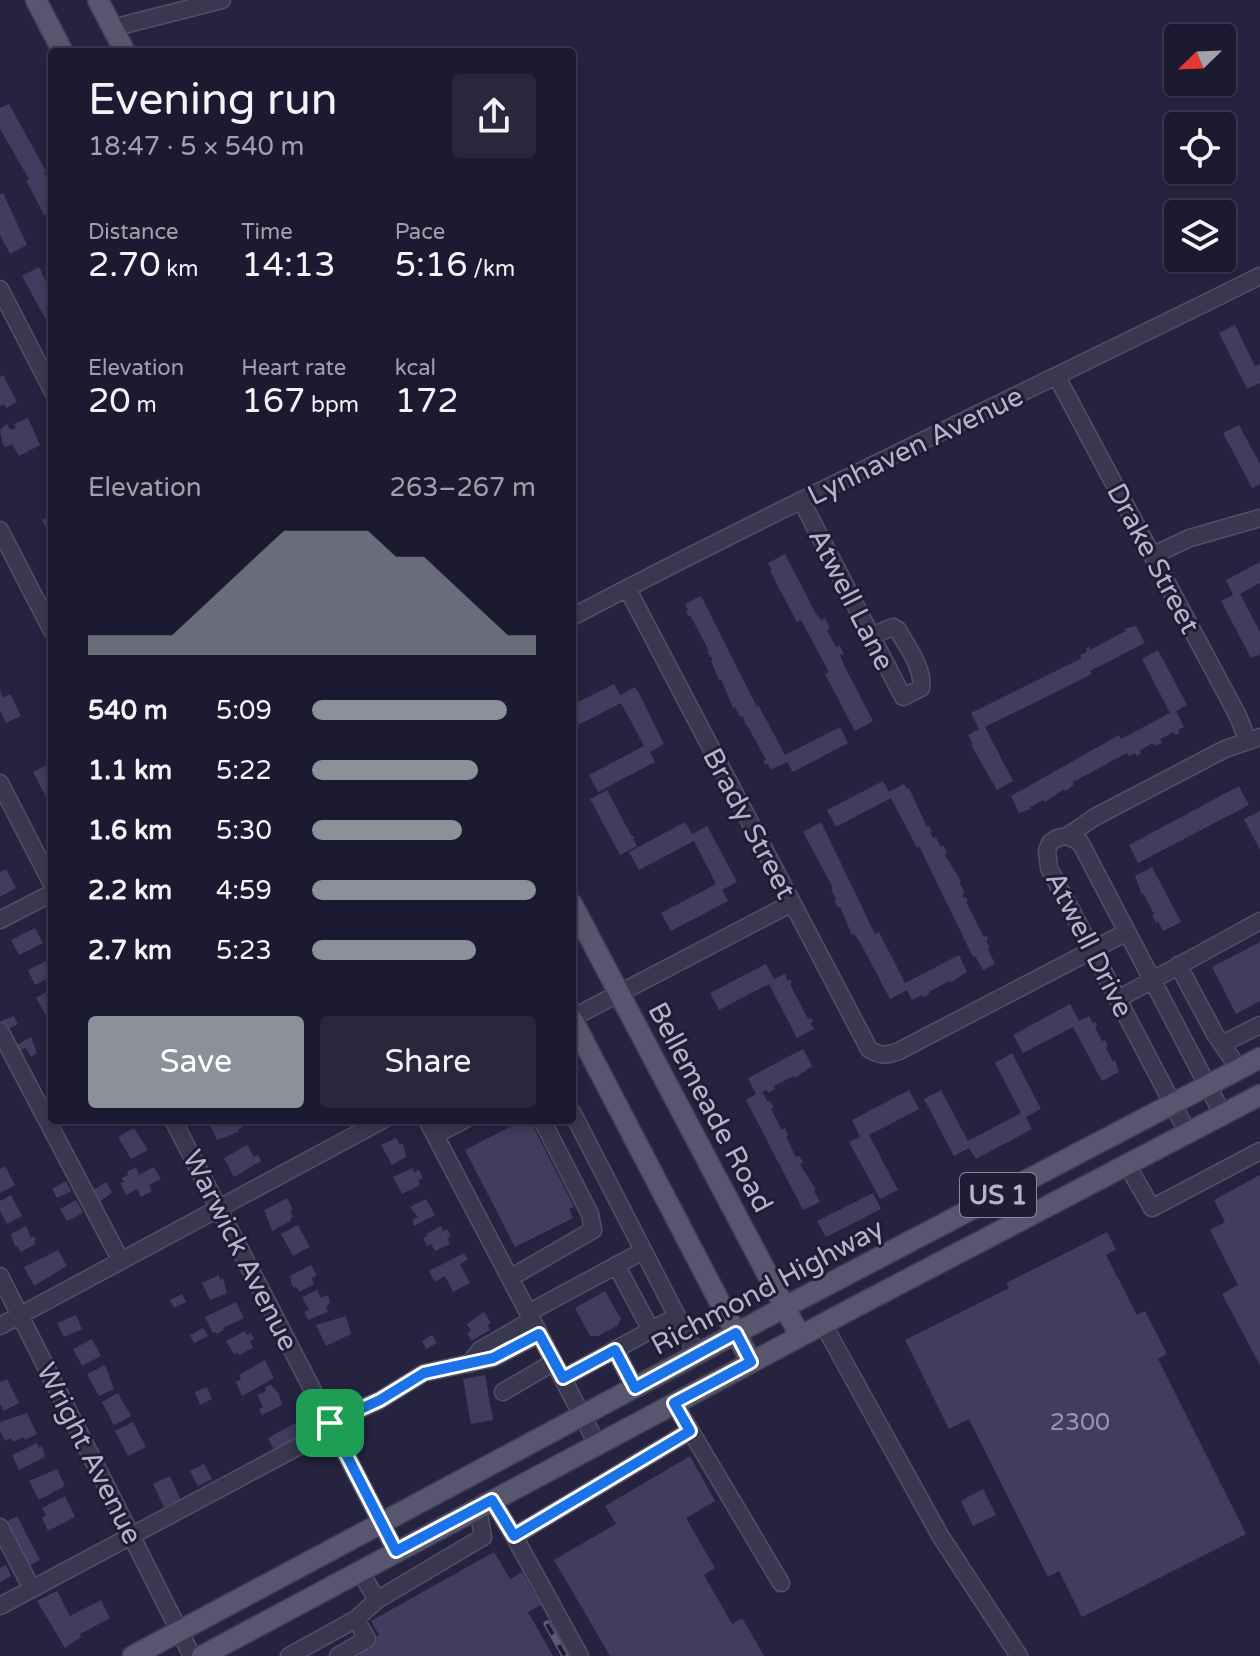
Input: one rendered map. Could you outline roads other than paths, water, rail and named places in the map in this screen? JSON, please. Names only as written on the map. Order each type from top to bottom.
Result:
[{"type":"main road","points":[[36,0],[61,48]]},
{"type":"main road","points":[[98,0],[123,48]]},
{"type":"main road","name":"Bellemeade Road","points":[[576,912],[800,1336]]},
{"type":"main road","points":[[576,1026],[751,1362]]},
{"type":"main road","name":"Richmond Highway","points":[[133,1656],[785,1307],[1260,1058]]},
{"type":"main road","name":"US 1","points":[[202,1656],[800,1336],[1260,1095]]},
{"type":"street","points":[[112,28],[180,5],[222,0]]},
{"type":"street","name":"Lynhaven Avenue","points":[[576,615],[801,500],[1260,276]]},
{"type":"street","points":[[0,289],[48,382]]},
{"type":"street","name":"Drake Street","points":[[1057,377],[1238,716],[1254,738]]},
{"type":"street","name":"Atwell Lane","points":[[801,500],[871,636],[903,697],[921,688],[918,668],[898,630],[893,627],[871,636]]},
{"type":"street","points":[[1153,555],[1190,538],[1260,518]]},
{"type":"street","points":[[0,530],[48,623]]},
{"type":"street","name":"Brady Street","points":[[627,588],[869,1049],[878,1055],[899,1051],[1092,950]]},
{"type":"street","points":[[1067,836],[1108,810],[1254,738]]},
{"type":"street","points":[[0,783],[48,876]]},
{"type":"street","name":"Atwell Drive","points":[[1188,1133],[1047,860],[1050,843],[1067,836],[1080,842],[1223,1115]]},
{"type":"street","points":[[0,920],[48,895]]},
{"type":"street","points":[[576,1016],[792,903]]},
{"type":"street","points":[[1118,999],[1260,921]]},
{"type":"street","points":[[1092,950],[1127,932]]},
{"type":"street","points":[[1178,965],[1239,1069]]},
{"type":"street","points":[[1222,1044],[1260,1025]]},
{"type":"street","points":[[0,1031],[48,1122]]},
{"type":"street","points":[[576,1120],[697,1355]]},
{"type":"street","points":[[49,1124],[121,1261]]},
{"type":"street","name":"Warwick Avenue","points":[[175,1124],[396,1551]]},
{"type":"street","points":[[0,1326],[376,1124]]},
{"type":"street","points":[[510,1278],[593,1230],[590,1214],[544,1124]]},
{"type":"street","points":[[431,1128],[597,1444]]},
{"type":"street","points":[[1127,1165],[1152,1208],[1260,1151]]},
{"type":"street","points":[[0,1606],[380,1400],[424,1373],[469,1364],[480,1350],[492,1342],[533,1322],[616,1265],[643,1251]]},
{"type":"street","points":[[616,1265],[651,1330]]},
{"type":"street","name":"Wright Avenue","points":[[0,1276],[192,1656]]},
{"type":"street","points":[[563,1378],[677,1316]]},
{"type":"street","points":[[823,1324],[941,1537],[1019,1656]]},
{"type":"street","points":[[615,1350],[635,1388]]},
{"type":"street","points":[[503,1392],[554,1362]]},
{"type":"street","points":[[674,1403],[781,1583]]},
{"type":"street","points":[[514,1536],[690,1431]]},
{"type":"street","points":[[485,1504],[514,1536],[580,1656]]},
{"type":"street","points":[[289,1656],[356,1619],[377,1600],[483,1537],[485,1504]]},
{"type":"street","points":[[0,1527],[32,1589]]},
{"type":"street","points":[[360,1571],[377,1600]]},
{"type":"street","points":[[338,1656],[367,1639],[356,1619]]},
{"type":"railway","points":[[547,1624],[565,1656]]}]
